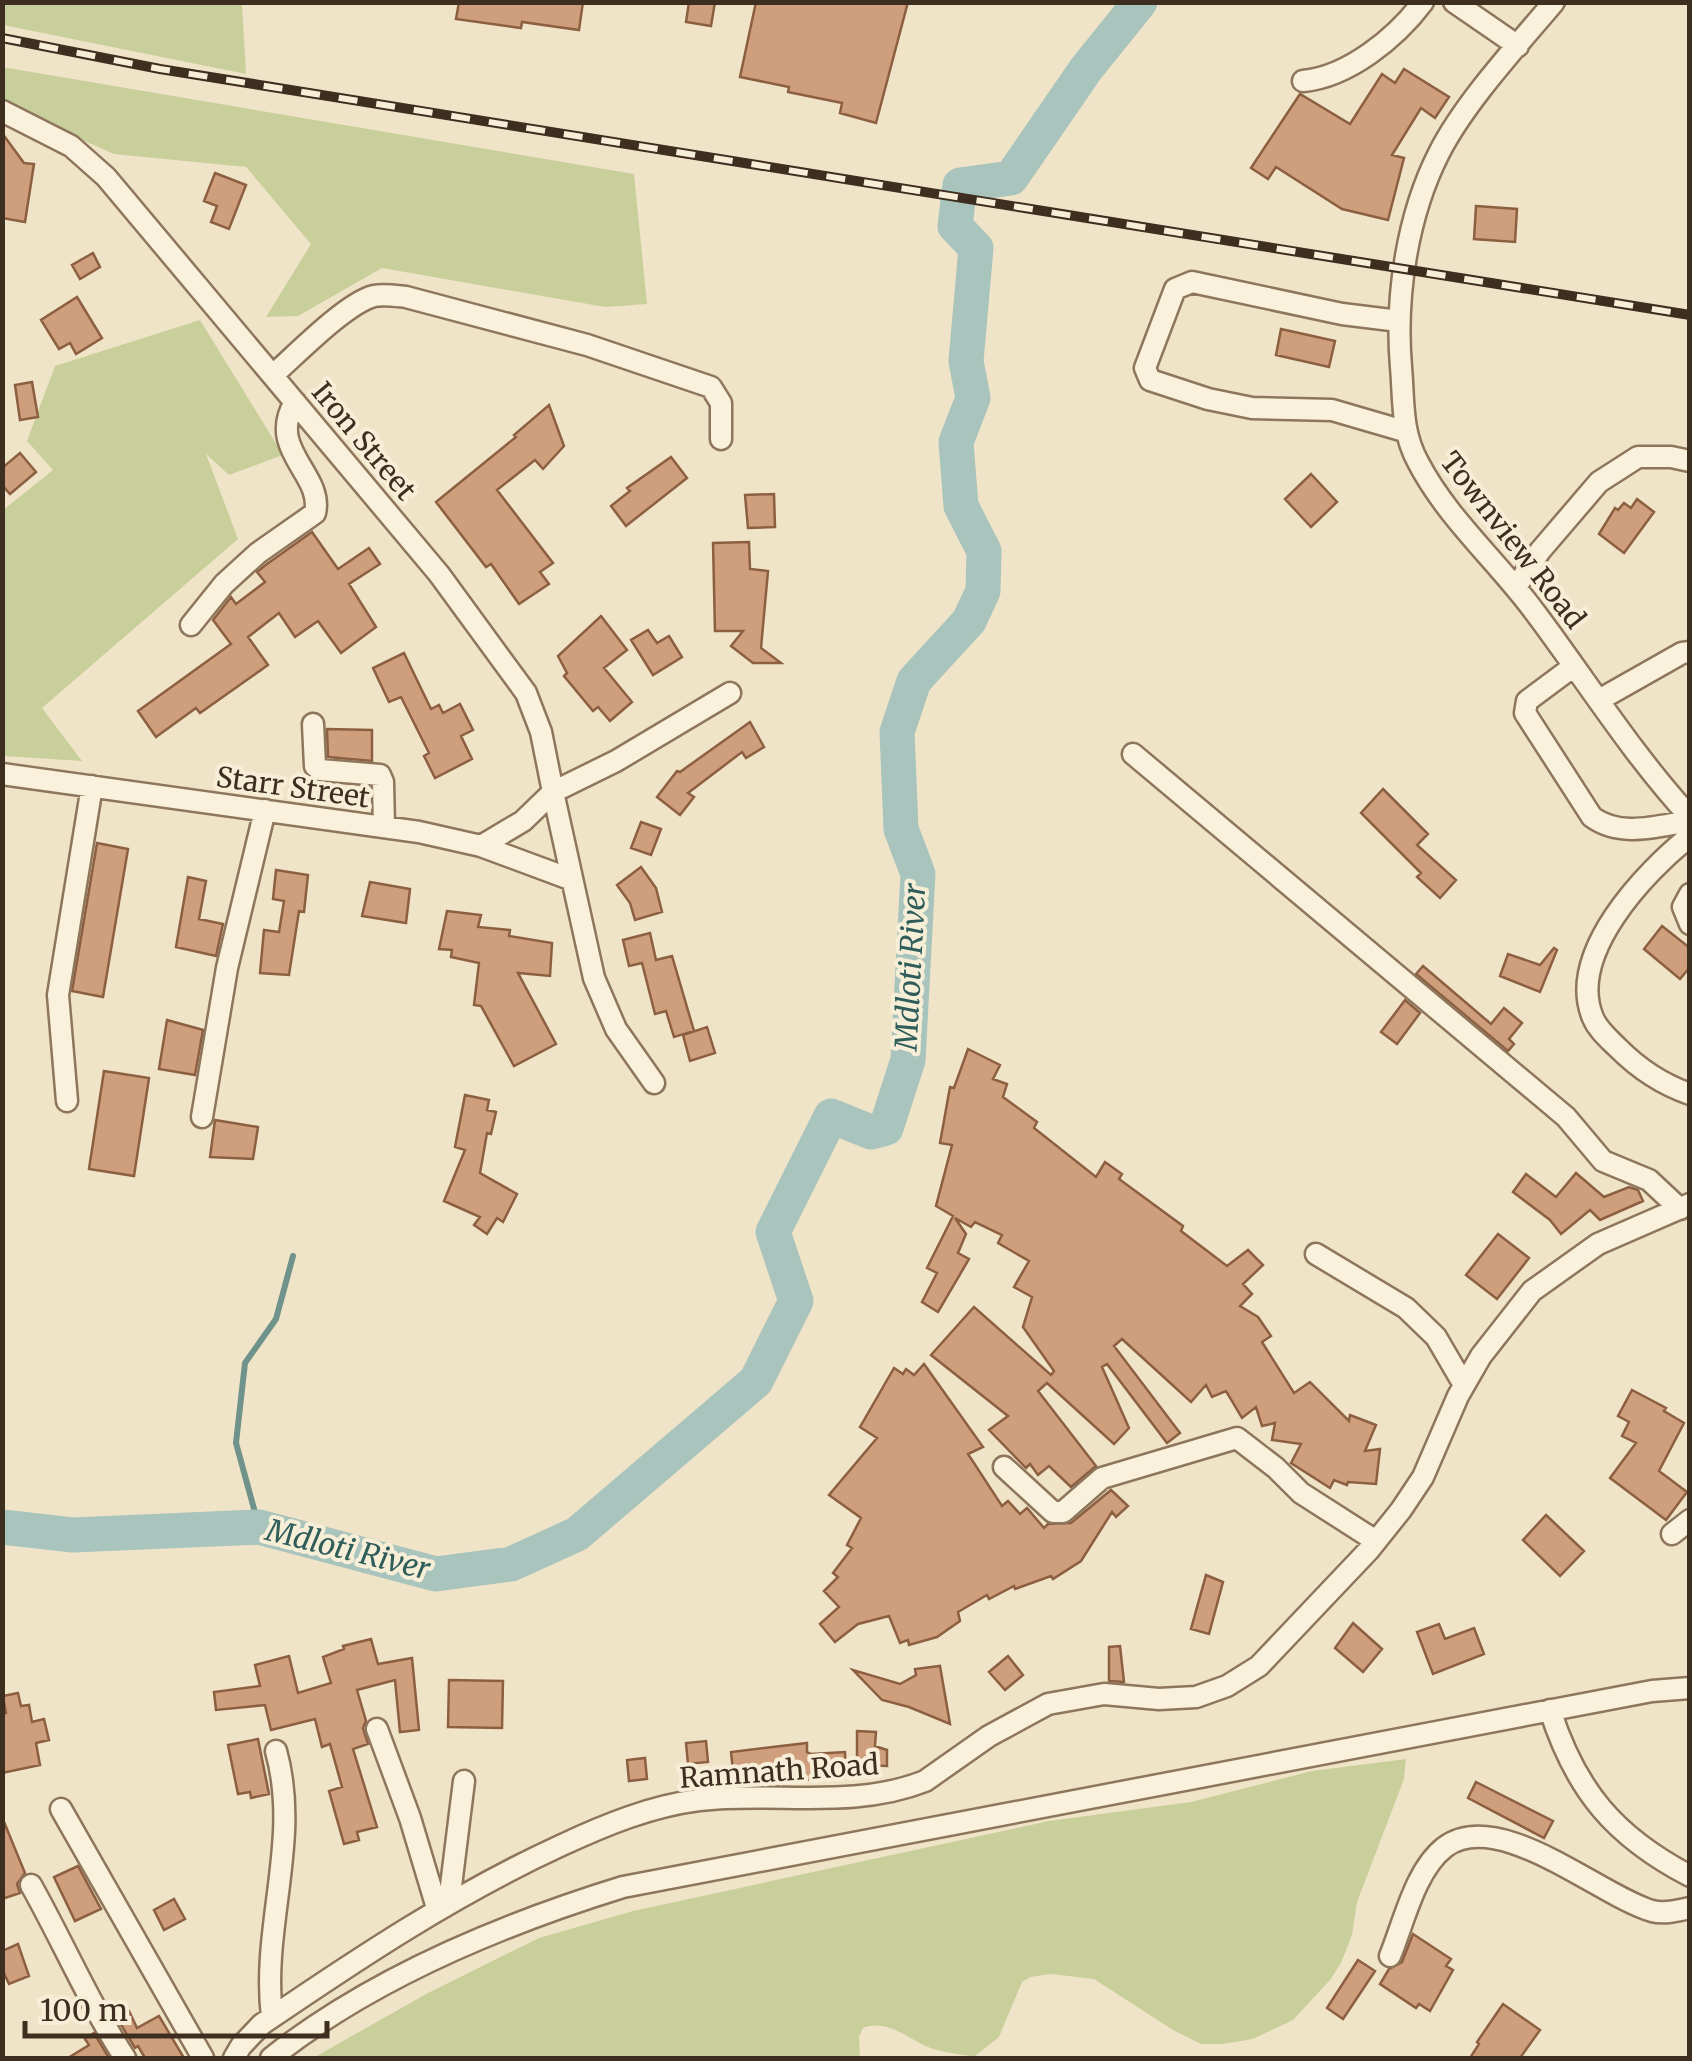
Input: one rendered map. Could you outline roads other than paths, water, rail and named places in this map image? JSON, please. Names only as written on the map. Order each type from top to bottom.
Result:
[{"type":"street","points":[[1302,81],[1336,75],[1395,33],[1423,2]]},
{"type":"street","points":[[1454,2],[1518,46]]},
{"type":"street","name":"Townview Road","points":[[1554,2],[1462,116],[1426,180],[1410,240],[1399,322],[1404,431],[1432,488],[1516,587],[1690,819]]},
{"type":"street","name":"Iron Street","points":[[2,110],[71,146],[106,177],[439,574],[526,693],[540,732],[570,879],[603,1003],[616,1029],[654,1083]]},
{"type":"street","points":[[1399,322],[1192,282],[1175,289],[1145,368],[1150,380],[1208,399],[1252,408],[1332,410],[1404,431]]},
{"type":"street","points":[[273,375],[332,323],[365,300],[386,295],[406,297],[570,340],[711,387],[720,402],[721,439]]},
{"type":"street","points":[[192,624],[224,584],[258,553],[315,512],[316,500],[286,434],[287,417],[295,402]]},
{"type":"street","points":[[1516,587],[1540,550],[1599,482],[1638,457],[1690,461]]},
{"type":"street","points":[[1598,700],[1690,652]]},
{"type":"street","points":[[1574,666],[1527,701],[1525,713],[1592,817],[1609,828],[1622,829],[1690,819]]},
{"type":"street","points":[[480,846],[523,821],[553,792],[730,693]]},
{"type":"street","points":[[313,724],[312,758],[320,770],[380,774],[384,827]]},
{"type":"street","points":[[1134,754],[1566,1117],[1603,1160],[1649,1180],[1685,1207]]},
{"type":"street","name":"Starr Street","points":[[2,774],[384,827],[480,846],[570,879]]},
{"type":"street","points":[[67,1101],[58,995],[92,786]]},
{"type":"street","points":[[202,1117],[226,968],[265,810]]},
{"type":"street","points":[[1690,836],[1638,884],[1610,920],[1588,992],[1598,1028],[1659,1081],[1690,1094]]},
{"type":"street","points":[[1690,894],[1683,907],[1690,924]]},
{"type":"street","name":"Ramnath Road","points":[[234,2058],[241,2046],[272,2018],[443,1905],[605,1825],[700,1800],[875,1795],[925,1781],[1004,1726],[1048,1704],[1104,1694],[1170,1699],[1210,1693],[1244,1677],[1376,1541],[1423,1477],[1464,1384],[1513,1313],[1549,1277],[1598,1244],[1685,1207]]},
{"type":"street","points":[[1316,1254],[1406,1308],[1436,1336],[1464,1384]]},
{"type":"street","points":[[1004,1466],[1053,1512],[1063,1512],[1102,1478],[1237,1438],[1301,1493],[1376,1541]]},
{"type":"street","points":[[1672,1534],[1690,1520]]},
{"type":"street","points":[[272,2058],[301,2034],[406,1974],[562,1906],[623,1887],[1550,1710],[1690,1688]]},
{"type":"street","points":[[1550,1710],[1578,1778],[1598,1808],[1631,1839],[1690,1876]]},
{"type":"street","points":[[378,1729],[443,1905]]},
{"type":"street","points":[[272,2018],[270,1970],[286,1814],[284,1778],[276,1751]]},
{"type":"street","points":[[443,1905],[464,1780]]},
{"type":"street","points":[[60,1809],[203,2058]]},
{"type":"street","points":[[1390,1956],[1426,1871],[1445,1847],[1460,1840],[1498,1839],[1514,1844],[1653,1911],[1690,1908]]},
{"type":"street","points":[[31,1885],[102,2022],[125,2058]]},
{"type":"waterway","name":"Mdloti River","points":[[2,1527],[73,1535],[259,1527],[436,1574],[511,1564],[577,1534],[756,1381],[796,1301],[773,1232],[831,1116],[871,1132],[886,1128],[908,1060],[918,874],[901,829],[897,732],[914,681],[969,621],[983,591],[984,551],[961,506],[956,442],[973,398],[966,361],[976,248],[955,226],[960,185],[1011,178],[1086,69],[1140,2]]},
{"type":"waterway","points":[[259,1527],[236,1443],[245,1363],[276,1319],[293,1256]]},
{"type":"railway","points":[[2,38],[160,69],[1690,315]]}]
